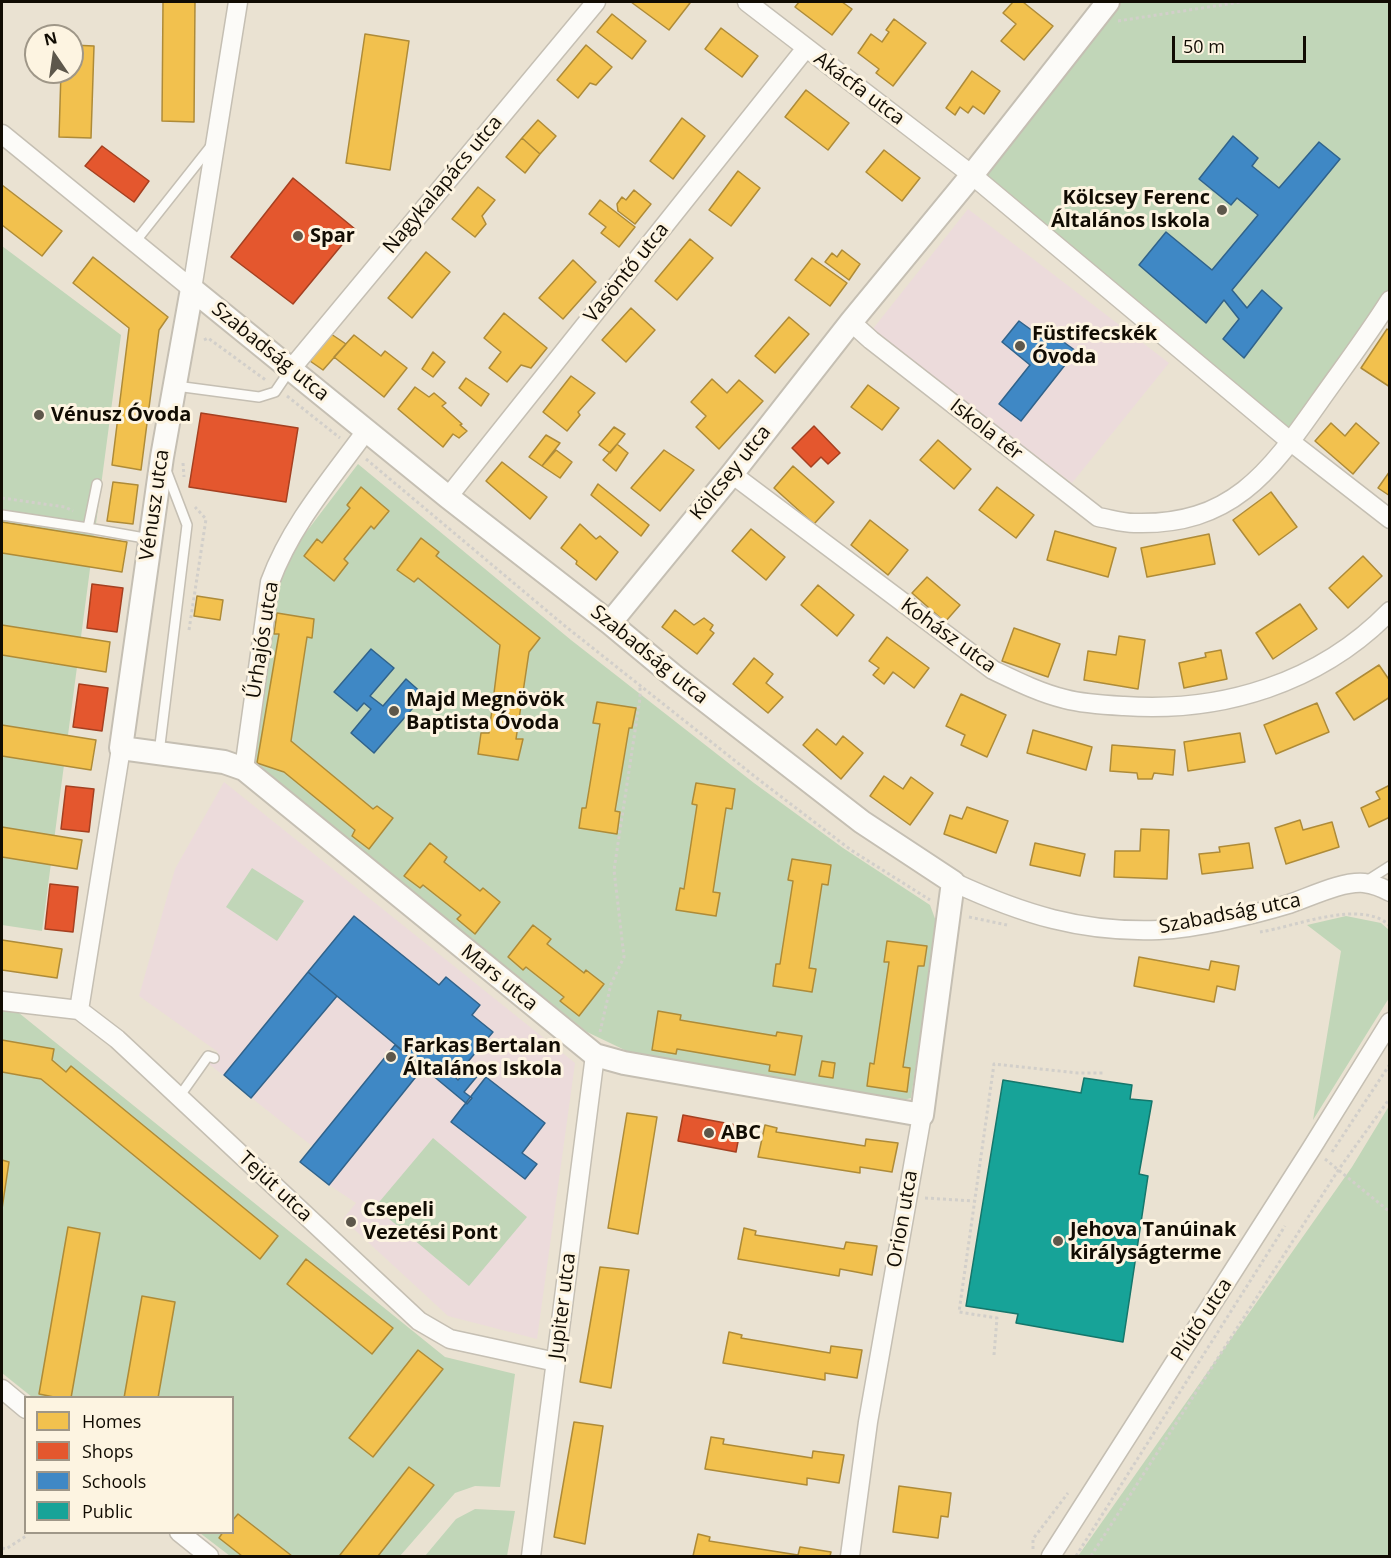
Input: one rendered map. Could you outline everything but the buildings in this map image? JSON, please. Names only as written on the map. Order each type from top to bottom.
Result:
[{"type":"street","name":"Vénusz utca","points":[[79,1010],[121,748],[162,457],[192,289],[238,2]]},
{"type":"street","name":"Nagykalapács utca","points":[[291,369],[596,2]]},
{"type":"street","name":"Akácfa utca","points":[[747,2],[972,175]]},
{"type":"street","points":[[851,322],[972,175],[1108,2]]},
{"type":"street","name":"Vasöntő utca","points":[[448,497],[806,48]]},
{"type":"street","name":"Szabadság utca","points":[[2,134],[291,369],[359,440],[448,497],[862,822],[953,882],[993,900],[1061,922],[1133,930],[1163,930],[1241,916],[1279,907],[1341,886],[1363,883],[1389,892]]},
{"type":"street","points":[[972,175],[1291,442],[1389,519]]},
{"type":"street","name":"Iskola tér","points":[[851,322],[1098,517],[1132,524],[1161,523],[1195,516],[1225,505],[1266,472],[1291,442],[1375,324],[1389,300]]},
{"type":"street","name":"Kölcsey utca","points":[[610,623],[732,474],[851,322]]},
{"type":"street","name":"Űrhajós utca","points":[[244,769],[270,582],[279,557],[294,529],[359,440]]},
{"type":"street","name":"Kohász utca","points":[[732,474],[966,652],[993,670],[1035,689],[1066,699],[1104,705],[1149,708],[1194,704],[1262,691],[1304,674],[1344,651],[1389,611]]},
{"type":"street","name":"Mars utca","points":[[121,748],[224,762],[244,769],[595,1055],[624,1063],[922,1115]]},
{"type":"street","name":"Orion utca","points":[[850,1557],[868,1422],[922,1115],[953,882]]},
{"type":"street","points":[[2,1001],[79,1010]]},
{"type":"street","name":"Tejút utca","points":[[79,1010],[117,1039],[419,1321],[450,1339],[556,1362]]},
{"type":"street","name":"Plútó utca","points":[[1051,1557],[1311,1149],[1389,1022]]},
{"type":"street","name":"Jupiter utca","points":[[531,1557],[595,1055]]},
{"type":"street","points":[[2,1389],[24,1407]]},
{"type":"street","points":[[180,1534],[209,1557]]},
{"type":"lane","points":[[135,242],[216,139]]},
{"type":"lane","points":[[174,385],[259,397],[276,392],[291,369]]},
{"type":"lane","points":[[159,753],[187,525],[162,457]]},
{"type":"lane","points":[[88,528],[97,484]]},
{"type":"lane","points":[[2,515],[150,539]]},
{"type":"lane","points":[[1363,883],[1389,866]]},
{"type":"lane","points":[[179,1097],[208,1056],[214,1058]]},
{"type":"path","points":[[1089,26],[1241,2]]},
{"type":"path","points":[[200,342],[208,338],[278,388],[359,440],[565,626],[670,709]]},
{"type":"path","points":[[595,1055],[611,984],[624,957],[614,870],[640,698],[640,685]]},
{"type":"path","points":[[1283,928],[1342,913],[1365,915],[1384,920],[1389,926]]},
{"type":"path","points":[[994,1355],[997,1318],[959,1312],[994,1064],[1078,1073],[1103,1073]]},
{"type":"path","points":[[1321,1170],[1389,1064]]},
{"type":"path","points":[[1091,1557],[1339,1169],[1389,1098]]},
{"type":"path","points":[[1311,1149],[1339,1169],[1389,1212]]},
{"type":"path","points":[[907,1197],[974,1202]]},
{"type":"path","points":[[1076,1557],[1289,1220]]},
{"type":"path","points":[[2,1548],[6,1549],[26,1536]]},
{"type":"shaded area","name":"Füstifecskék Óvoda","points":[[968,209],[1169,363],[1072,483],[872,330]]},
{"type":"shaded area","name":"Farkas Bertalan Általános Iskola","points":[[224,782],[575,1063],[537,1339],[448,1316],[343,1219],[356,1203],[300,1162],[312,1146],[209,1064],[218,1052],[139,996],[175,869]]},
{"type":"green space","points":[[1108,2],[1389,2],[1389,300],[1291,442],[972,175]]},
{"type":"green space","points":[[2,246],[121,335],[42,931],[2,925]]},
{"type":"green space","points":[[358,464],[571,640],[754,783],[843,848],[930,905],[937,924],[911,1098],[900,1101],[631,1053],[587,1032],[251,762],[276,593],[288,556]]},
{"type":"green space","points":[[252,868],[304,901],[277,941],[226,907]]},
{"type":"green space","points":[[1346,916],[1381,923],[1389,930],[1389,998],[1313,1120],[1341,951],[1307,925]]},
{"type":"green space","points":[[2,1011],[19,1013],[445,1357],[515,1374],[500,1487],[475,1486],[455,1493],[400,1556],[230,1556],[201,1534],[234,1534],[234,1396],[31,1396],[2,1373]]},
{"type":"green space","points":[[1389,1106],[1389,1556],[1078,1556],[1352,1167]]},
{"type":"green space","points":[[433,1138],[527,1217],[469,1286],[375,1207]]},
{"type":"green space","points":[[475,1509],[515,1511],[507,1556],[425,1556],[456,1519]]},
{"type":"place","name":"Kölcsey Ferenc Általános Iskola","points":[[1222,210]]},
{"type":"place","name":"Spar","points":[[298,236]]},
{"type":"place","name":"Füstifecskék Óvoda","points":[[1020,346]]},
{"type":"place","name":"Vénusz Óvoda","points":[[39,415]]},
{"type":"place","name":"Majd Megnövök Baptista Óvoda","points":[[394,711]]},
{"type":"place","name":"Farkas Bertalan Általános Iskola","points":[[391,1057]]},
{"type":"place","name":"ABC","points":[[709,1133]]},
{"type":"place","name":"Csepeli Vezetési Pont","points":[[351,1222]]},
{"type":"place","name":"Jehova Tanúinak királyságterme","points":[[1058,1241]]}]
